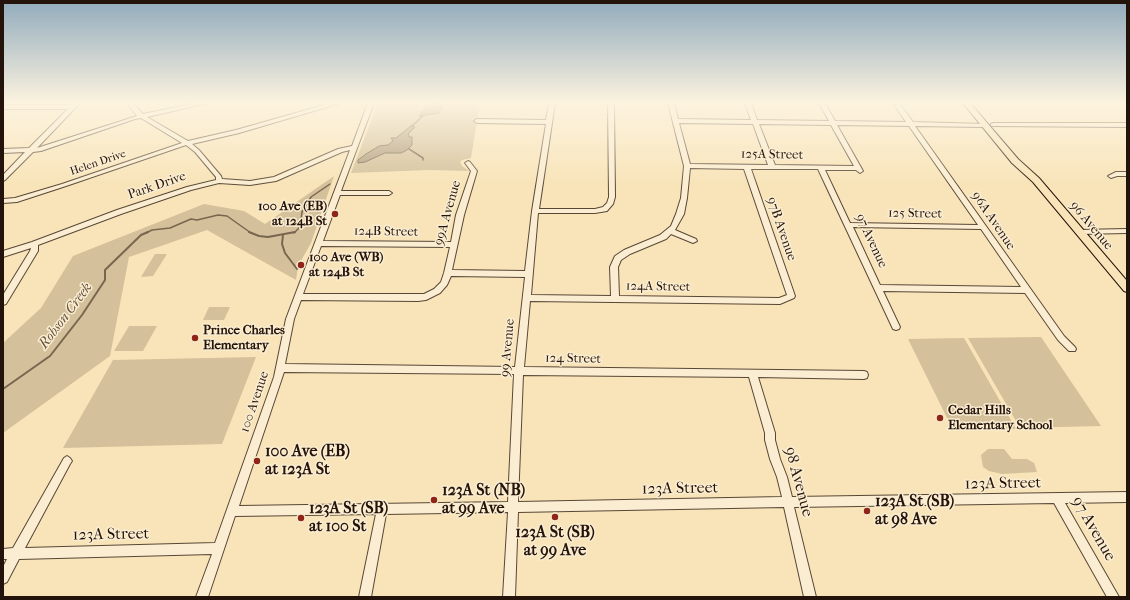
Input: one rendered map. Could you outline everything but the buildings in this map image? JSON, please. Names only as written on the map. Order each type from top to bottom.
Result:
[{"type":"main road","name":"96 Avenue","points":[[990,131],[1015,161],[1036,180]]},
{"type":"main road","name":"96 Avenue","points":[[998,131],[1024,162],[1036,180],[1127,288]]},
{"type":"street","points":[[3,179],[50,131]]},
{"type":"street","points":[[3,151],[39,150],[96,131]]},
{"type":"street","points":[[167,131],[197,151],[218,177],[219,181]]},
{"type":"street","name":"Helen Drive","points":[[3,201],[15,200],[64,185],[187,143],[240,131]]},
{"type":"street","name":"100 Avenue","points":[[202,597],[281,368],[287,329],[320,243],[360,131]]},
{"type":"street","name":"99 Avenue","points":[[510,597],[519,371],[535,211],[548,131]]},
{"type":"street","points":[[535,211],[595,211],[605,209],[610,204],[612,197],[611,131]]},
{"type":"street","points":[[615,298],[614,267],[618,258],[627,252],[653,242],[670,231],[680,214],[683,205],[687,166],[677,131]]},
{"type":"street","points":[[758,131],[772,167]]},
{"type":"street","name":"125A Street","points":[[687,166],[859,170],[837,131]]},
{"type":"street","name":"96A Avenue","points":[[916,131],[1060,338],[1072,349]]},
{"type":"street","name":"Park Drive","points":[[3,254],[35,244],[176,192],[219,181],[250,183],[276,179],[340,150],[353,148]]},
{"type":"street","name":"99A Avenue","points":[[448,273],[460,215],[474,175],[474,171],[468,163]]},
{"type":"street","name":"97B Avenue","points":[[747,167],[791,296],[788,298]]},
{"type":"street","name":"97 Avenue","points":[[821,168],[896,327]]},
{"type":"street","points":[[1111,176],[1116,174],[1127,174]]},
{"type":"street","points":[[337,193],[389,193]]},
{"type":"street","name":"125 Street","points":[[848,225],[982,227]]},
{"type":"street","points":[[670,231],[693,241]]},
{"type":"street","points":[[1079,232],[1127,232]]},
{"type":"street","name":"124B Street","points":[[320,243],[453,245]]},
{"type":"street","points":[[3,302],[34,251],[35,244]]},
{"type":"street","points":[[298,297],[418,298],[431,295],[437,291],[444,283],[448,273],[529,274]]},
{"type":"street","points":[[878,288],[1026,290]]},
{"type":"street","name":"124A Street","points":[[527,298],[780,301],[788,298]]},
{"type":"street","name":"124 Street","points":[[281,368],[864,376]]},
{"type":"street","name":"98 Avenue","points":[[753,375],[767,420],[775,459],[782,477],[787,504],[810,597]]},
{"type":"street","points":[[3,578],[67,461]]},
{"type":"street","name":"123A Street","points":[[232,512],[513,506],[787,504],[1127,498]]},
{"type":"street","name":"97 Avenue","points":[[1057,499],[1113,597]]},
{"type":"street","points":[[365,597],[382,509]]},
{"type":"street","name":"123A Street","points":[[3,554],[219,548]]},
{"type":"shaded area","points":[[367,131],[475,131],[471,158],[460,162],[462,166],[469,171],[429,170],[351,173]]},
{"type":"shaded area","points":[[405,131],[411,131],[408,134],[409,137],[412,137],[412,145],[401,153],[385,153],[365,162],[358,163],[358,160],[366,154],[379,146],[388,145],[393,141],[391,138],[396,138]]},
{"type":"shaded area","points":[[334,176],[311,243],[298,266],[296,280],[207,230],[129,257],[110,356],[3,433],[3,343],[41,308],[73,256],[204,204],[244,211],[265,224]]},
{"type":"shaded area","points":[[155,254],[167,254],[153,276],[141,277]]},
{"type":"shaded area","points":[[209,307],[230,307],[224,320],[203,320]]},
{"type":"shaded area","points":[[129,326],[157,326],[143,351],[114,351]]},
{"type":"shaded area","points":[[1041,337],[1101,426],[1020,428],[968,338]]},
{"type":"shaded area","points":[[964,338],[1016,429],[953,430],[908,339]]},
{"type":"shaded area","points":[[256,357],[222,444],[63,448],[113,360]]},
{"type":"shaded area","points":[[988,449],[1004,449],[1012,459],[1027,459],[1034,463],[1037,472],[1002,474],[989,471],[983,467],[981,455]]},
{"type":"waterway","name":"Robson Creek","points":[[409,149],[423,158],[423,160]]},
{"type":"waterway","name":"Robson Creek","points":[[295,232],[300,227],[302,212],[311,197],[330,184]]},
{"type":"waterway","name":"Robson Creek","points":[[148,232],[152,230],[170,228],[191,219],[197,220],[218,215],[227,216],[250,233]]},
{"type":"waterway","name":"Robson Creek","points":[[3,389],[50,356],[82,315],[105,280],[105,270],[141,235],[148,232]]},
{"type":"waterway","name":"Robson Creek","points":[[250,233],[259,236],[268,237],[295,232]]},
{"type":"waterway","points":[[283,235],[282,244],[285,253],[297,269]]},
{"type":"place","name":"100 Ave (EB) at 124B St","points":[[335,214]]},
{"type":"place","name":"100 Ave (WB) at 124B St","points":[[301,265]]},
{"type":"place","name":"Prince Charles Elementary","points":[[195,338]]},
{"type":"place","name":"Cedar Hills Elementary School","points":[[940,418]]},
{"type":"place","name":"100 Ave (EB) at 123A St","points":[[257,461]]},
{"type":"place","name":"123A St (NB) at 99 Ave","points":[[434,500]]},
{"type":"place","name":"123A St (SB) at 98 Ave","points":[[867,511]]},
{"type":"place","name":"123A St (SB) at 99 Ave","points":[[555,517]]},
{"type":"place","name":"123A St (SB) at 100 St","points":[[301,518]]}]
